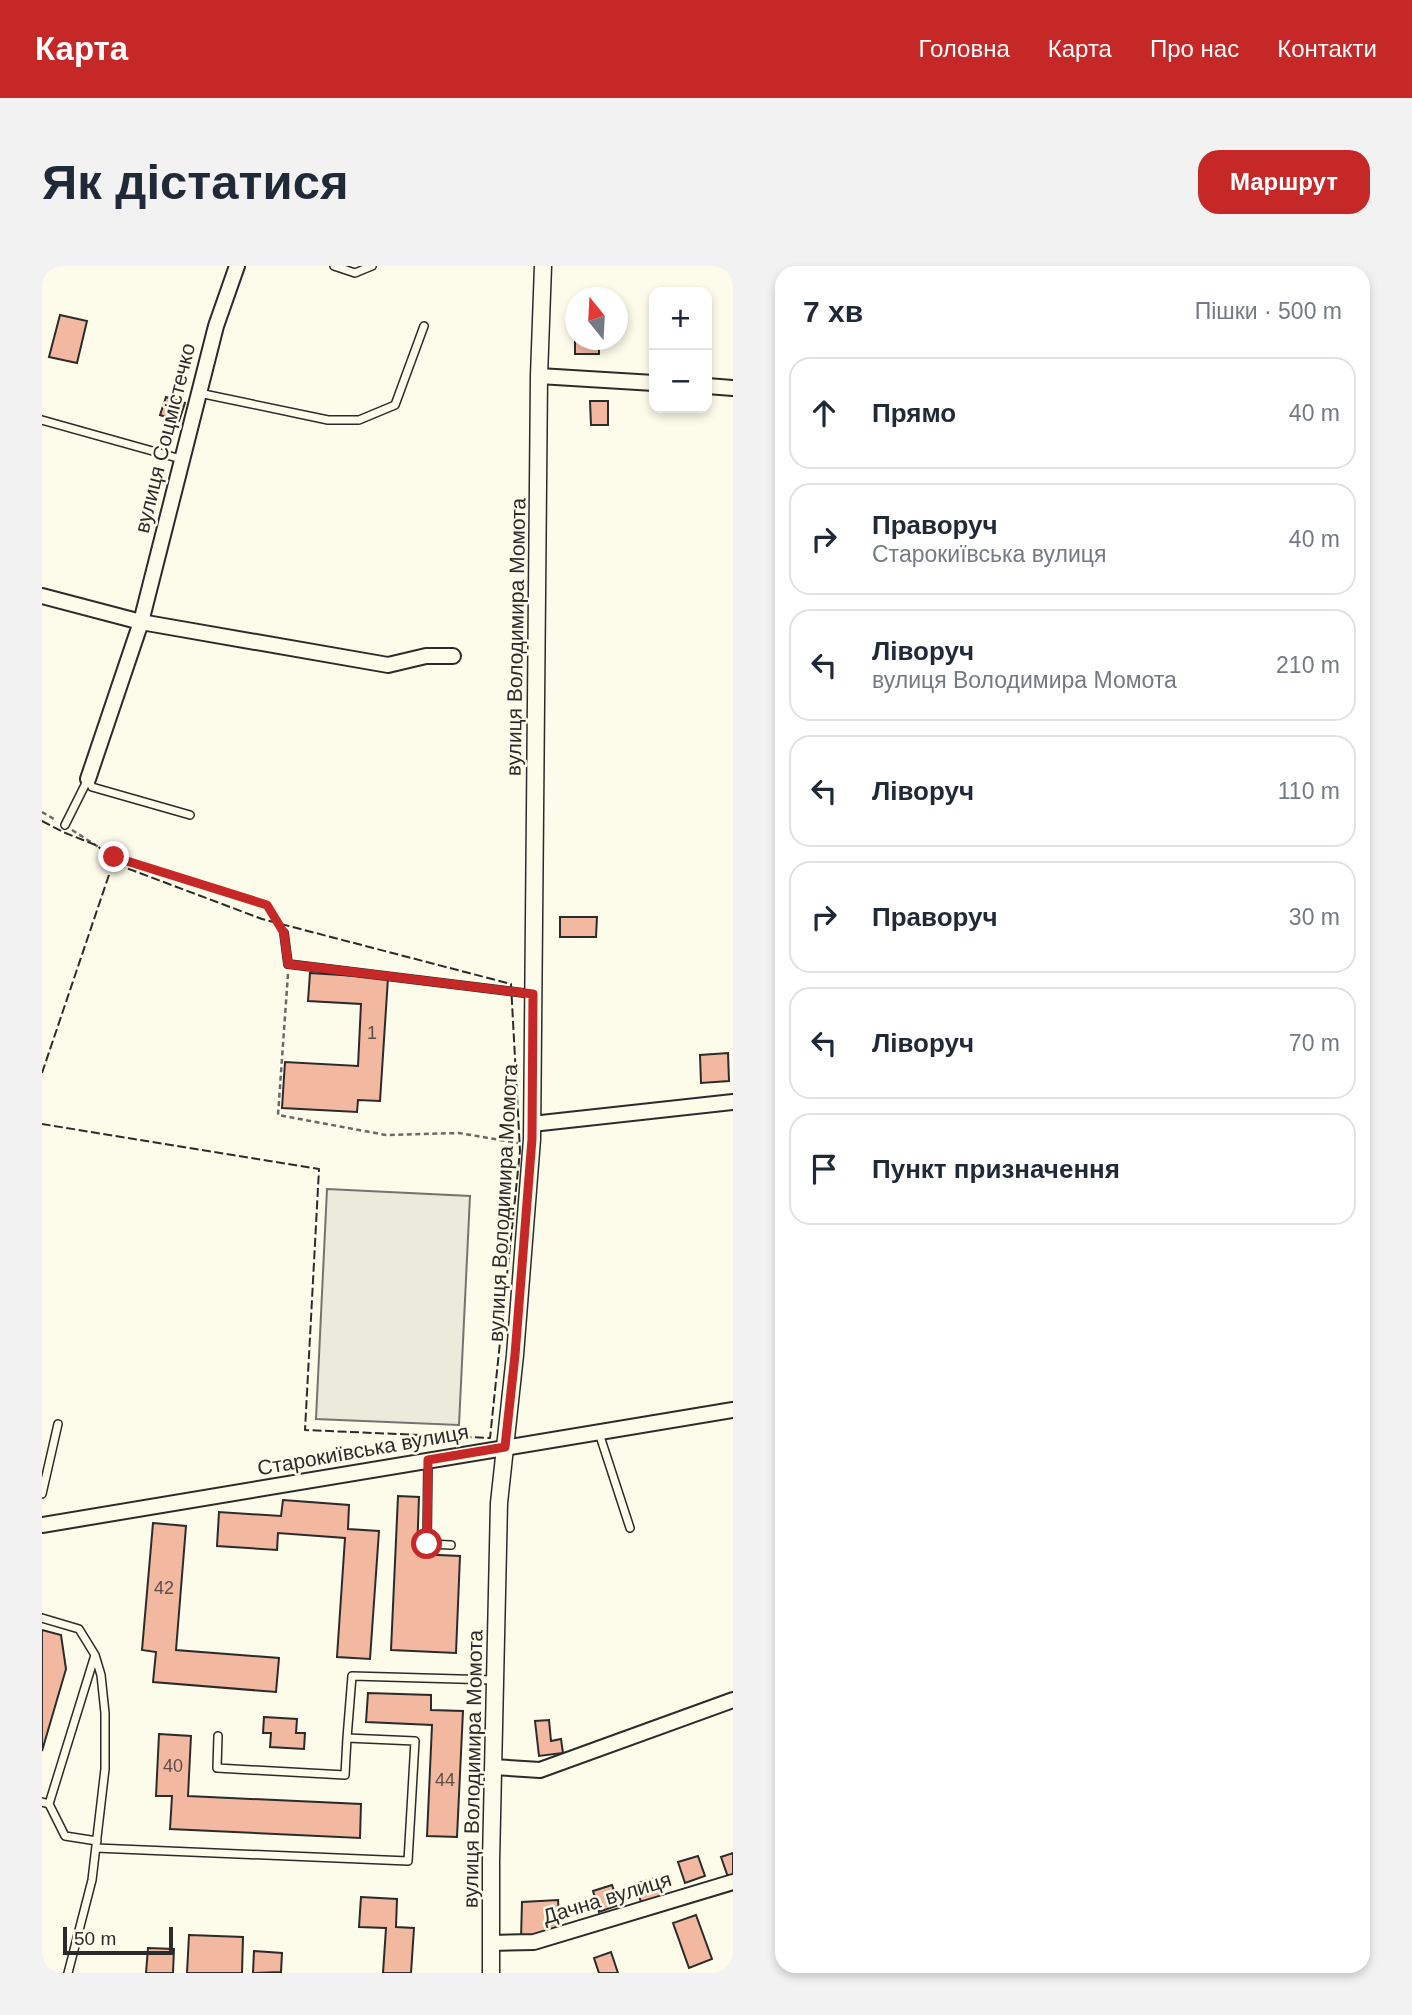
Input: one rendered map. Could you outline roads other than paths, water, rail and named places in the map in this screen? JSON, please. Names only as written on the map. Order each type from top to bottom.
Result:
[{"type":"street","name":"вулиця Соцмістечко","points":[[88,779],[141,622],[216,326],[237,266]]},
{"type":"street","name":"вулиця Володимира Момота","points":[[491,1973],[499,1503],[515,1355],[532,1124],[539,376],[543,266]]},
{"type":"street","points":[[539,376],[649,383]]},
{"type":"street","points":[[712,386],[733,388]]},
{"type":"street","points":[[42,596],[141,622],[388,665],[426,656],[453,656]]},
{"type":"street","points":[[532,1124],[733,1102]]},
{"type":"street","name":"Старокиївська вулиця","points":[[42,1525],[733,1410]]},
{"type":"street","points":[[493,1767],[540,1770],[733,1700]]},
{"type":"street","name":"Дачна вулиця","points":[[491,1943],[534,1942],[733,1882]]},
{"type":"lane","points":[[334,266],[355,273],[372,266]]},
{"type":"lane","points":[[198,393],[328,421],[359,420],[396,405],[424,326]]},
{"type":"lane","points":[[42,420],[181,459]]},
{"type":"lane","points":[[88,779],[92,787],[190,815]]},
{"type":"lane","points":[[65,825],[88,779]]},
{"type":"lane","points":[[284,933],[288,964],[533,994]]},
{"type":"lane","points":[[42,1494],[58,1424]]},
{"type":"lane","points":[[599,1432],[630,1528]]},
{"type":"lane","points":[[428,1460],[427,1544],[451,1545]]},
{"type":"lane","points":[[42,1618],[79,1629],[95,1655],[101,1675],[105,1713],[105,1769],[92,1880],[68,1973]]},
{"type":"lane","points":[[95,1655],[46,1803],[65,1836],[96,1844],[408,1861],[415,1741],[347,1738]]},
{"type":"lane","points":[[218,1737],[216,1768],[345,1775],[352,1676],[495,1680]]}]
